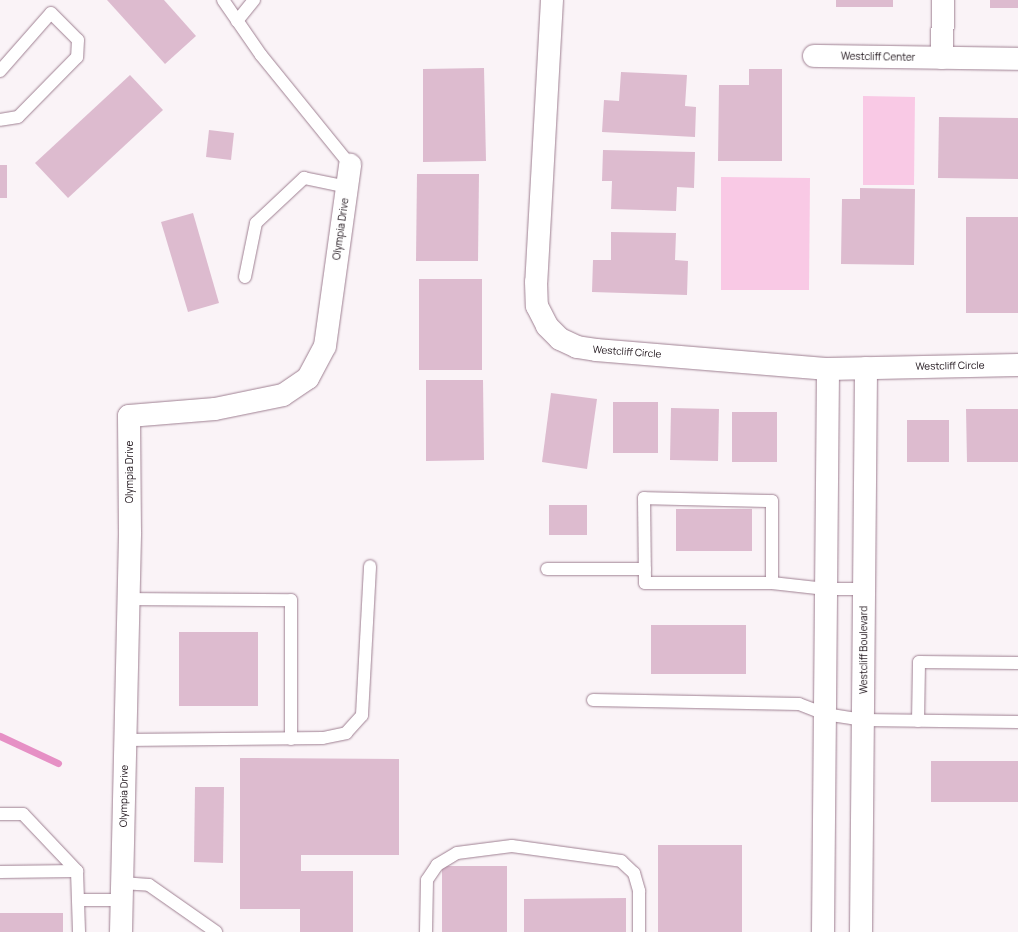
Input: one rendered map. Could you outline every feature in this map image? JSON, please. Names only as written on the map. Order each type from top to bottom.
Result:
[{"type":"street","name":"Westcliff Circle","points":[[552,0],[536,282],[537,306],[548,326],[560,339],[577,347],[596,350],[828,369],[1018,365]]},
{"type":"street","points":[[942,58],[943,0]]},
{"type":"street","name":"Westcliff Center","points":[[814,56],[1018,59]]},
{"type":"street","name":"Olympia Drive","points":[[121,932],[128,599],[129,416],[214,409],[282,395],[308,378],[325,346],[350,165]]},
{"type":"street","name":"Westcliff Boulevard","points":[[861,932],[866,368]]},
{"type":"street","points":[[823,932],[828,369]]},
{"type":"lane","points":[[223,0],[261,55],[350,165]]},
{"type":"lane","points":[[237,21],[254,0]]},
{"type":"lane","points":[[0,71],[51,13],[78,40],[77,57],[18,117],[0,120]]},
{"type":"lane","points":[[245,277],[256,223],[304,178],[346,187]]},
{"type":"lane","points":[[772,583],[772,501],[644,498],[645,583],[772,583],[826,589],[864,589]]},
{"type":"lane","points":[[125,740],[323,738],[346,733],[362,715],[370,566]]},
{"type":"lane","points":[[547,569],[645,569]]},
{"type":"lane","points":[[128,599],[291,600],[291,739]]},
{"type":"lane","points":[[918,721],[920,662],[1018,663]]},
{"type":"lane","points":[[593,700],[800,704],[825,714],[864,720],[1018,722]]},
{"type":"lane","points":[[0,814],[24,814],[77,871],[79,932]]},
{"type":"lane","points":[[426,932],[428,880],[437,865],[457,853],[512,846],[621,861],[634,873],[640,891],[639,932]]},
{"type":"lane","points":[[0,872],[77,871]]},
{"type":"lane","points":[[78,900],[122,892],[149,885],[216,932]]},
{"type":"shaded area","points":[[863,96],[915,97],[914,185],[863,185]]},
{"type":"shaded area","points":[[721,177],[810,178],[809,290],[721,290]]},
{"type":"building","points":[[107,0],[164,0],[196,36],[165,64]]},
{"type":"building","points":[[836,0],[893,0],[893,7],[836,7]]},
{"type":"building","points":[[990,0],[1018,0],[1018,8],[990,8]]},
{"type":"building","points":[[484,68],[486,161],[423,162],[423,69]]},
{"type":"building","points":[[749,69],[782,69],[782,161],[718,161],[719,85],[749,85]]},
{"type":"building","points":[[621,72],[687,75],[685,106],[696,107],[695,137],[602,132],[604,100],[619,101]]},
{"type":"building","points":[[130,75],[163,110],[68,198],[35,163]]},
{"type":"building","points":[[939,117],[1018,118],[1018,179],[938,178]]},
{"type":"building","points":[[209,130],[234,133],[231,160],[206,157]]},
{"type":"building","points":[[603,150],[695,152],[694,188],[677,187],[676,211],[611,209],[612,181],[602,181]]},
{"type":"building","points":[[0,165],[7,165],[7,198],[0,198]]},
{"type":"building","points":[[417,174],[479,174],[478,261],[416,261]]},
{"type":"building","points":[[860,188],[915,189],[914,265],[841,264],[842,199],[860,199]]},
{"type":"building","points":[[193,213],[219,303],[188,312],[161,222]]},
{"type":"building","points":[[966,217],[1018,217],[1018,313],[966,313]]},
{"type":"building","points":[[611,232],[676,233],[675,260],[688,261],[687,295],[592,292],[593,260],[611,260]]},
{"type":"building","points":[[419,279],[482,279],[482,370],[419,370]]},
{"type":"building","points":[[426,380],[483,380],[484,460],[426,461]]},
{"type":"building","points":[[551,393],[597,399],[587,469],[542,462]]},
{"type":"building","points":[[613,402],[658,402],[658,453],[613,453]]},
{"type":"building","points":[[671,408],[719,409],[718,461],[670,460]]},
{"type":"building","points":[[966,409],[1018,409],[1018,462],[967,462]]},
{"type":"building","points":[[732,412],[777,412],[777,462],[732,462]]},
{"type":"building","points":[[907,420],[949,420],[949,462],[907,462]]},
{"type":"building","points":[[549,505],[587,505],[587,535],[549,535]]},
{"type":"building","points":[[676,509],[752,509],[752,551],[676,551]]},
{"type":"building","points":[[651,625],[746,625],[746,674],[651,674]]},
{"type":"building","points":[[179,632],[258,632],[258,706],[179,706]]},
{"type":"building","points":[[240,758],[399,759],[399,855],[301,855],[301,871],[353,871],[353,932],[300,932],[300,909],[240,909]]},
{"type":"building","points":[[931,761],[1018,761],[1018,802],[931,802]]},
{"type":"building","points":[[195,787],[224,787],[223,863],[194,862]]},
{"type":"building","points":[[658,845],[742,845],[742,932],[658,932]]},
{"type":"building","points":[[442,866],[507,866],[507,932],[442,932]]},
{"type":"building","points":[[626,898],[626,932],[524,932],[524,899]]},
{"type":"building","points":[[0,913],[63,913],[63,932],[0,932]]},
{"type":"waterway","points":[[0,736],[58,763]]}]
